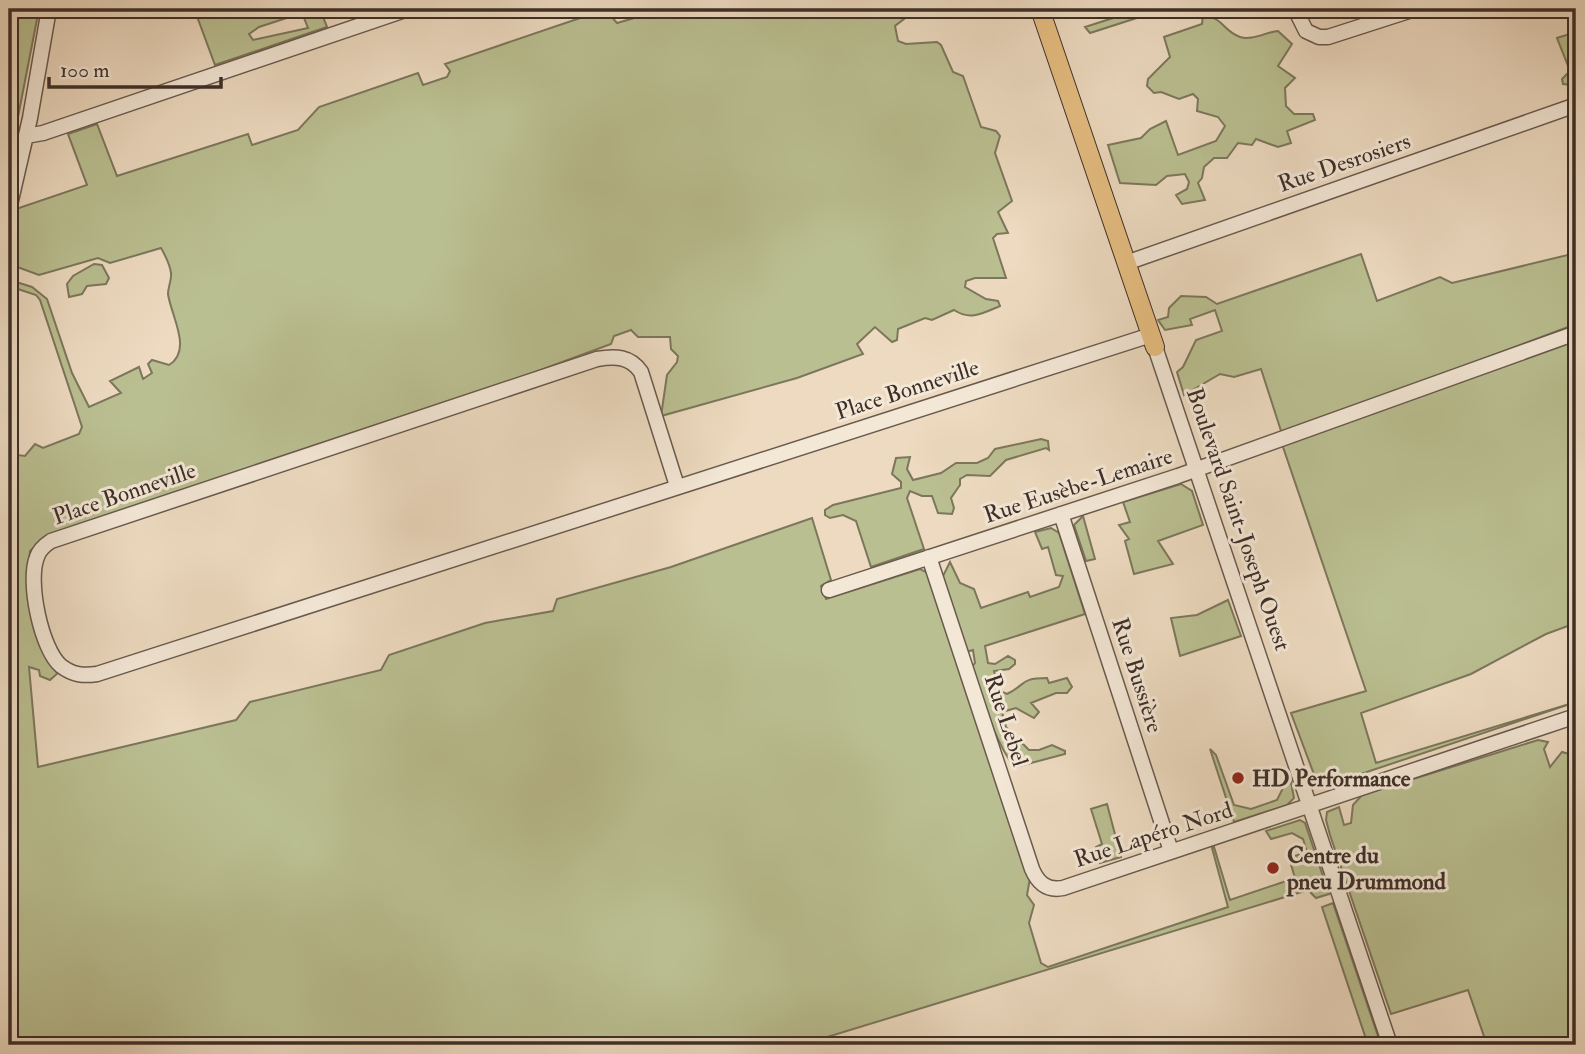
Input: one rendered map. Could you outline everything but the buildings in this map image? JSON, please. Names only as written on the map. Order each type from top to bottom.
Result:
[{"type":"main road","name":"Boulevard Saint-Joseph Ouest","points":[[1040,9],[1153,341]]},
{"type":"street","points":[[9,209],[26,136],[49,9]]},
{"type":"street","points":[[26,136],[48,131],[408,9]]},
{"type":"street","points":[[1295,9],[1306,30],[1323,37],[1415,9]]},
{"type":"street","name":"Rue Desrosiers","points":[[1126,263],[1576,105]]},
{"type":"street","name":"Rue Eusèbe-Lemaire","points":[[829,590],[1196,470],[1576,333]]},
{"type":"street","name":"Boulevard Saint-Joseph Ouest","points":[[1153,341],[1390,1045]]},
{"type":"street","name":"Place Bonneville","points":[[677,486],[641,372],[633,363],[620,357],[597,359],[51,541],[39,552],[34,564],[41,625],[49,649],[63,668],[76,674],[97,674],[677,486],[1153,341]]},
{"type":"street","name":"Rue Bussière","points":[[1061,514],[1171,851]]},
{"type":"street","name":"Rue Lebel","points":[[929,558],[1032,869],[1040,883],[1051,889]]},
{"type":"street","name":"Rue Lapéro Nord","points":[[1051,889],[1063,888],[1576,716]]},
{"type":"green space","points":[[9,9],[39,9],[9,163]]},
{"type":"green space","points":[[320,9],[327,27],[215,65],[195,11]],"holes":[[[302,13],[308,28],[253,40],[249,34],[259,27]]]},
{"type":"green space","points":[[605,9],[617,23],[665,9],[917,9],[895,26],[898,41],[906,44],[937,42],[941,45],[953,72],[963,76],[981,127],[996,131],[1000,136],[995,153],[1012,201],[998,212],[1008,233],[997,234],[993,238],[1006,278],[975,278],[966,281],[965,287],[986,299],[998,301],[1000,306],[977,315],[966,315],[954,310],[932,320],[925,318],[898,329],[897,340],[892,342],[875,327],[857,344],[863,354],[797,378],[661,416],[667,375],[677,362],[678,356],[671,349],[670,337],[638,337],[631,330],[614,336],[611,344],[492,388],[49,535],[30,551],[28,573],[59,672],[50,680],[40,676],[39,670],[29,667],[38,767],[236,720],[250,702],[381,670],[389,655],[485,623],[553,611],[557,599],[671,567],[812,518],[831,580],[821,586],[826,599],[920,569],[929,574],[1030,878],[1027,895],[1034,905],[1029,923],[1041,963],[1048,967],[1228,907],[1212,848],[1214,847],[1230,900],[1295,878],[1289,858],[1307,852],[1303,839],[1292,833],[1271,839],[1266,831],[1300,820],[1305,823],[1329,894],[1316,898],[1308,890],[801,1045],[9,1045],[9,501],[18,455],[25,456],[35,444],[43,448],[79,434],[82,427],[40,300],[36,295],[9,286],[10,280],[32,287],[47,299],[72,373],[89,407],[121,393],[110,381],[139,367],[143,379],[152,373],[148,364],[152,360],[169,365],[176,359],[180,342],[168,294],[170,270],[161,248],[110,263],[98,258],[39,275],[9,264],[9,242],[16,209],[87,185],[68,134],[97,124],[117,176],[248,134],[252,145],[298,130],[319,107],[418,73],[423,85],[447,77],[450,71],[445,64],[586,16],[585,11]]},
{"type":"green space","points":[[1110,9],[1144,9],[1146,15],[1090,33],[1085,27],[1113,18]]},
{"type":"green space","points":[[1203,15],[1215,19],[1240,37],[1249,38],[1278,31],[1292,44],[1278,66],[1295,78],[1285,88],[1286,106],[1294,114],[1313,114],[1315,120],[1287,131],[1291,143],[1278,147],[1256,139],[1252,145],[1238,143],[1227,158],[1214,158],[1204,167],[1198,183],[1205,200],[1182,204],[1176,195],[1187,189],[1189,182],[1185,174],[1167,176],[1156,185],[1120,183],[1108,145],[1141,138],[1150,129],[1166,121],[1178,155],[1216,141],[1225,126],[1218,117],[1197,111],[1198,99],[1193,94],[1179,99],[1161,92],[1154,93],[1147,86],[1148,79],[1170,57],[1164,37],[1202,24]]},
{"type":"green space","points":[[1576,32],[1576,89],[1573,85],[1563,84],[1562,79],[1570,71],[1557,38]]},
{"type":"green space","points":[[1576,253],[1576,324],[1282,434],[1261,369],[1234,377],[1220,374],[1184,395],[1177,372],[1183,367],[1196,340],[1222,331],[1215,310],[1190,319],[1192,325],[1165,330],[1158,320],[1168,317],[1169,308],[1181,296],[1206,297],[1217,304],[1361,254],[1377,301],[1440,277],[1452,283]]},
{"type":"green space","points":[[94,264],[102,265],[109,278],[106,284],[87,286],[82,294],[69,297],[67,284],[73,276]]},
{"type":"green space","points":[[1576,339],[1576,623],[1546,634],[1471,674],[1361,713],[1376,763],[1576,702],[1322,787],[1318,785],[1291,713],[1366,691],[1282,444]]},
{"type":"green space","points":[[1041,439],[1048,441],[1049,450],[1046,448],[1006,460],[990,476],[967,475],[960,479],[960,485],[951,498],[954,508],[952,514],[938,513],[932,496],[922,496],[910,491],[907,498],[924,549],[871,567],[856,521],[843,515],[830,518],[825,515],[825,510],[833,505],[901,488],[901,482],[892,474],[896,458],[910,457],[907,469],[913,480],[941,473],[956,463],[977,463],[988,458],[995,449]]},
{"type":"green space","points":[[1181,484],[1192,491],[1203,525],[1158,541],[1173,564],[1134,574],[1125,541],[1129,539],[1119,525],[1130,522],[1123,502]]},
{"type":"green space","points":[[1083,516],[1095,559],[1086,561],[1074,525]]},
{"type":"green space","points":[[1051,528],[1059,533],[1085,614],[985,646],[988,663],[995,664],[1008,656],[1015,660],[1015,664],[1009,669],[994,671],[1000,691],[1007,694],[1028,680],[1038,678],[1047,678],[1049,683],[1067,678],[1072,687],[1067,693],[1056,693],[1031,703],[1039,712],[1034,718],[1016,708],[1002,712],[1006,727],[1029,750],[1039,750],[1052,745],[1065,751],[1065,754],[1016,767],[1004,750],[984,706],[971,668],[975,663],[973,650],[965,652],[942,578],[950,562],[960,583],[974,589],[981,608],[1028,592],[1030,597],[1059,587],[1063,576],[1056,575],[1048,547],[1042,549],[1035,532]]},
{"type":"green space","points":[[1228,600],[1241,636],[1180,656],[1171,618],[1197,615]]},
{"type":"green space","points":[[1538,740],[1548,742],[1544,749],[1550,767],[1562,752],[1576,756],[1576,1045],[1487,1045],[1468,990],[1391,1014],[1330,835],[1327,812],[1339,807],[1344,825],[1351,823],[1353,805],[1362,795]]},
{"type":"green space","points":[[1210,749],[1216,755],[1234,805],[1251,809],[1277,800],[1285,784],[1291,782],[1294,798],[1287,805],[1234,822]]},
{"type":"green space","points":[[1107,804],[1121,857],[1100,863],[1096,847],[1102,844],[1091,809]]},
{"type":"green space","points":[[1333,903],[1381,1045],[1368,1045],[1322,907]]},
{"type":"place","name":"HD Performance","points":[[1238,778]]},
{"type":"place","name":"Centre du pneu Drummond","points":[[1273,868]]}]
